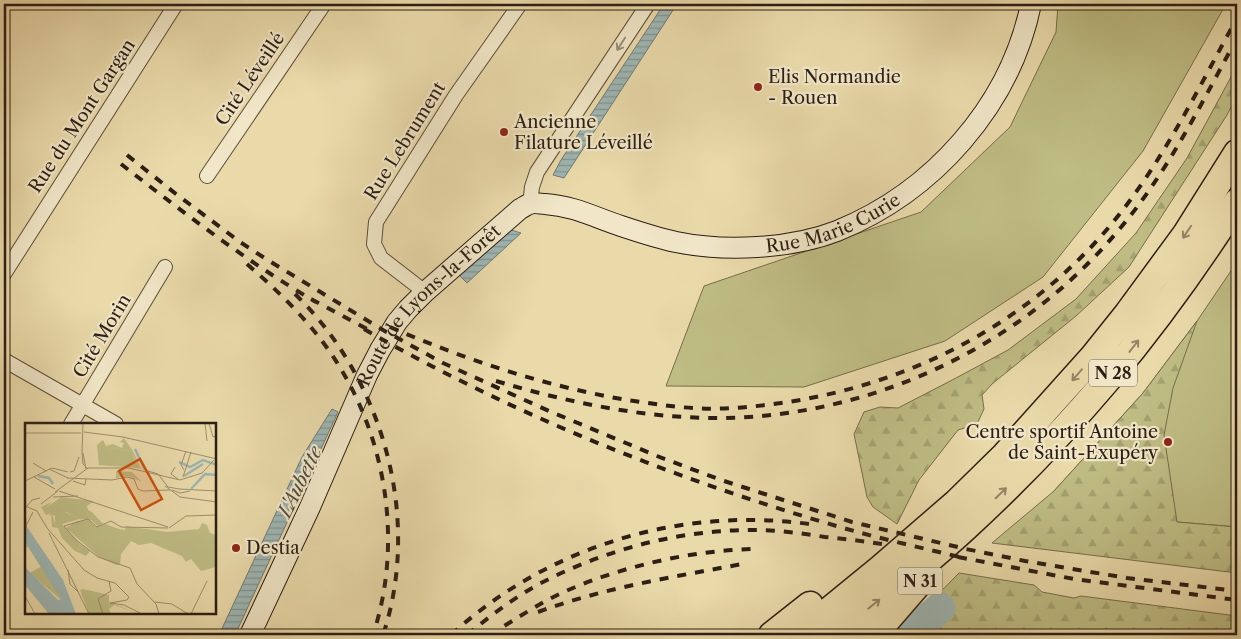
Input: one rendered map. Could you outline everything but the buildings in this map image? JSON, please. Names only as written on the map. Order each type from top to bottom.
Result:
[{"type":"highway","name":"N 28","points":[[836,635],[905,579],[961,515],[1006,455],[1092,358],[1128,313],[1186,234],[1237,153]]},
{"type":"highway","name":"N 28","points":[[799,635],[881,568],[961,515],[1058,435],[1109,378],[1156,318],[1211,242],[1237,202]]},
{"type":"highway","name":"N 31","points":[[772,635],[864,563],[961,515]]},
{"type":"highway","name":"N 31","points":[[874,635],[961,515]]},
{"type":"street","name":"Rue du Mont Gargan","points":[[4,274],[176,4]]},
{"type":"street","name":"Cité Léveillé","points":[[207,176],[324,4]]},
{"type":"street","name":"Rue Lebrument","points":[[425,292],[381,258],[374,244],[376,222],[456,95],[520,4]]},
{"type":"street","points":[[530,204],[532,187],[537,172],[648,4]]},
{"type":"street","name":"Rue Marie Curie","points":[[530,204],[567,206],[643,233],[675,242],[702,246],[728,248],[755,247],[809,239],[835,231],[876,212],[899,198],[937,168],[954,150],[987,109],[1000,87],[1020,43],[1031,4]]},
{"type":"street","name":"Route de Lyons-la-Forêt","points":[[250,635],[310,507],[367,375],[397,322],[425,292],[511,217],[530,204]]},
{"type":"street","name":"Cité Morin","points":[[72,423],[165,267]]},
{"type":"street","points":[[4,360],[114,423]]},
{"type":"green space","points":[[1058,4],[1226,4],[1143,151],[1043,277],[945,341],[804,387],[666,386],[704,286],[921,212],[1010,127],[1056,32]]},
{"type":"green space","points":[[1237,66],[1237,96],[1227,115],[1129,267],[1076,316],[992,384],[982,395],[984,409],[977,424],[958,430],[919,480],[897,524],[873,507],[867,497],[854,434],[864,412],[880,407],[898,408],[956,378],[1008,350],[1076,299],[1136,233],[1187,158]]},
{"type":"green space","name":"Centre sportif Antoine de Saint-Exupéry","points":[[1237,262],[1237,527],[1177,522],[1054,491],[1143,393],[1197,321]]},
{"type":"green space","points":[[1197,321],[1173,388],[1164,435],[1177,522],[1237,527],[1237,573],[992,543],[1054,491],[1143,393]]},
{"type":"green space","points":[[959,573],[1034,585],[1042,592],[1074,598],[1081,596],[1237,616],[1237,635],[898,635]]},
{"type":"water","points":[[664,4],[677,4],[564,178],[553,175],[561,160]]},
{"type":"water","points":[[511,230],[521,233],[467,283],[457,273]]},
{"type":"water","name":"L'Aubette","points":[[332,409],[338,412],[235,635],[219,635],[302,457]]},
{"type":"waterway","points":[[909,635],[940,608]]},
{"type":"waterway","points":[[914,630],[919,635]]},
{"type":"railway","points":[[390,327],[506,371],[566,387],[627,400],[705,409],[748,407],[825,395],[869,384],[911,369],[951,351],[989,329],[1026,304],[1061,276],[1093,245],[1136,193],[1154,165],[1189,107],[1237,18]]},
{"type":"railway","points":[[496,381],[550,396],[633,412],[716,418],[773,415],[829,405],[884,390],[937,368],[987,342],[1035,310],[1078,273],[1117,232],[1135,210],[1167,163],[1237,38]]},
{"type":"railway","points":[[127,155],[240,242],[383,330],[443,363],[549,411],[657,456],[721,480],[852,522],[966,549],[1127,578],[1237,591]]},
{"type":"railway","points":[[121,164],[240,253],[316,302]]},
{"type":"railway","points":[[247,264],[291,305],[312,328],[330,352],[349,384],[365,417],[376,452],[384,489],[388,526],[387,563],[382,599],[373,635]]},
{"type":"railway","points":[[295,294],[326,328],[351,367],[372,408],[387,452],[395,498],[398,544],[394,590],[383,635]]},
{"type":"railway","points":[[311,299],[371,331]]},
{"type":"railway","points":[[364,329],[422,361],[541,419],[665,469],[727,492],[790,512],[868,535],[964,558]]},
{"type":"railway","points":[[451,635],[489,604],[531,577],[575,555],[621,539],[668,527],[717,521],[766,520],[816,525]]},
{"type":"railway","points":[[467,635],[522,594],[566,571],[618,551],[671,538],[725,531],[762,530],[882,544]]},
{"type":"railway","points":[[489,635],[556,596],[611,574],[683,556],[708,552],[756,549]]},
{"type":"railway","points":[[958,557],[1074,579],[1237,600]]},
{"type":"railway","points":[[538,612],[613,590],[742,564]]},
{"type":"place","name":"Elis Normandie - Rouen","points":[[758,87]]},
{"type":"place","name":"Ancienne Filature Léveillé","points":[[504,132]]},
{"type":"place","name":"Centre sportif Antoine de Saint-Exupéry","points":[[1168,442]]},
{"type":"place","name":"Destia","points":[[236,548]]}]
